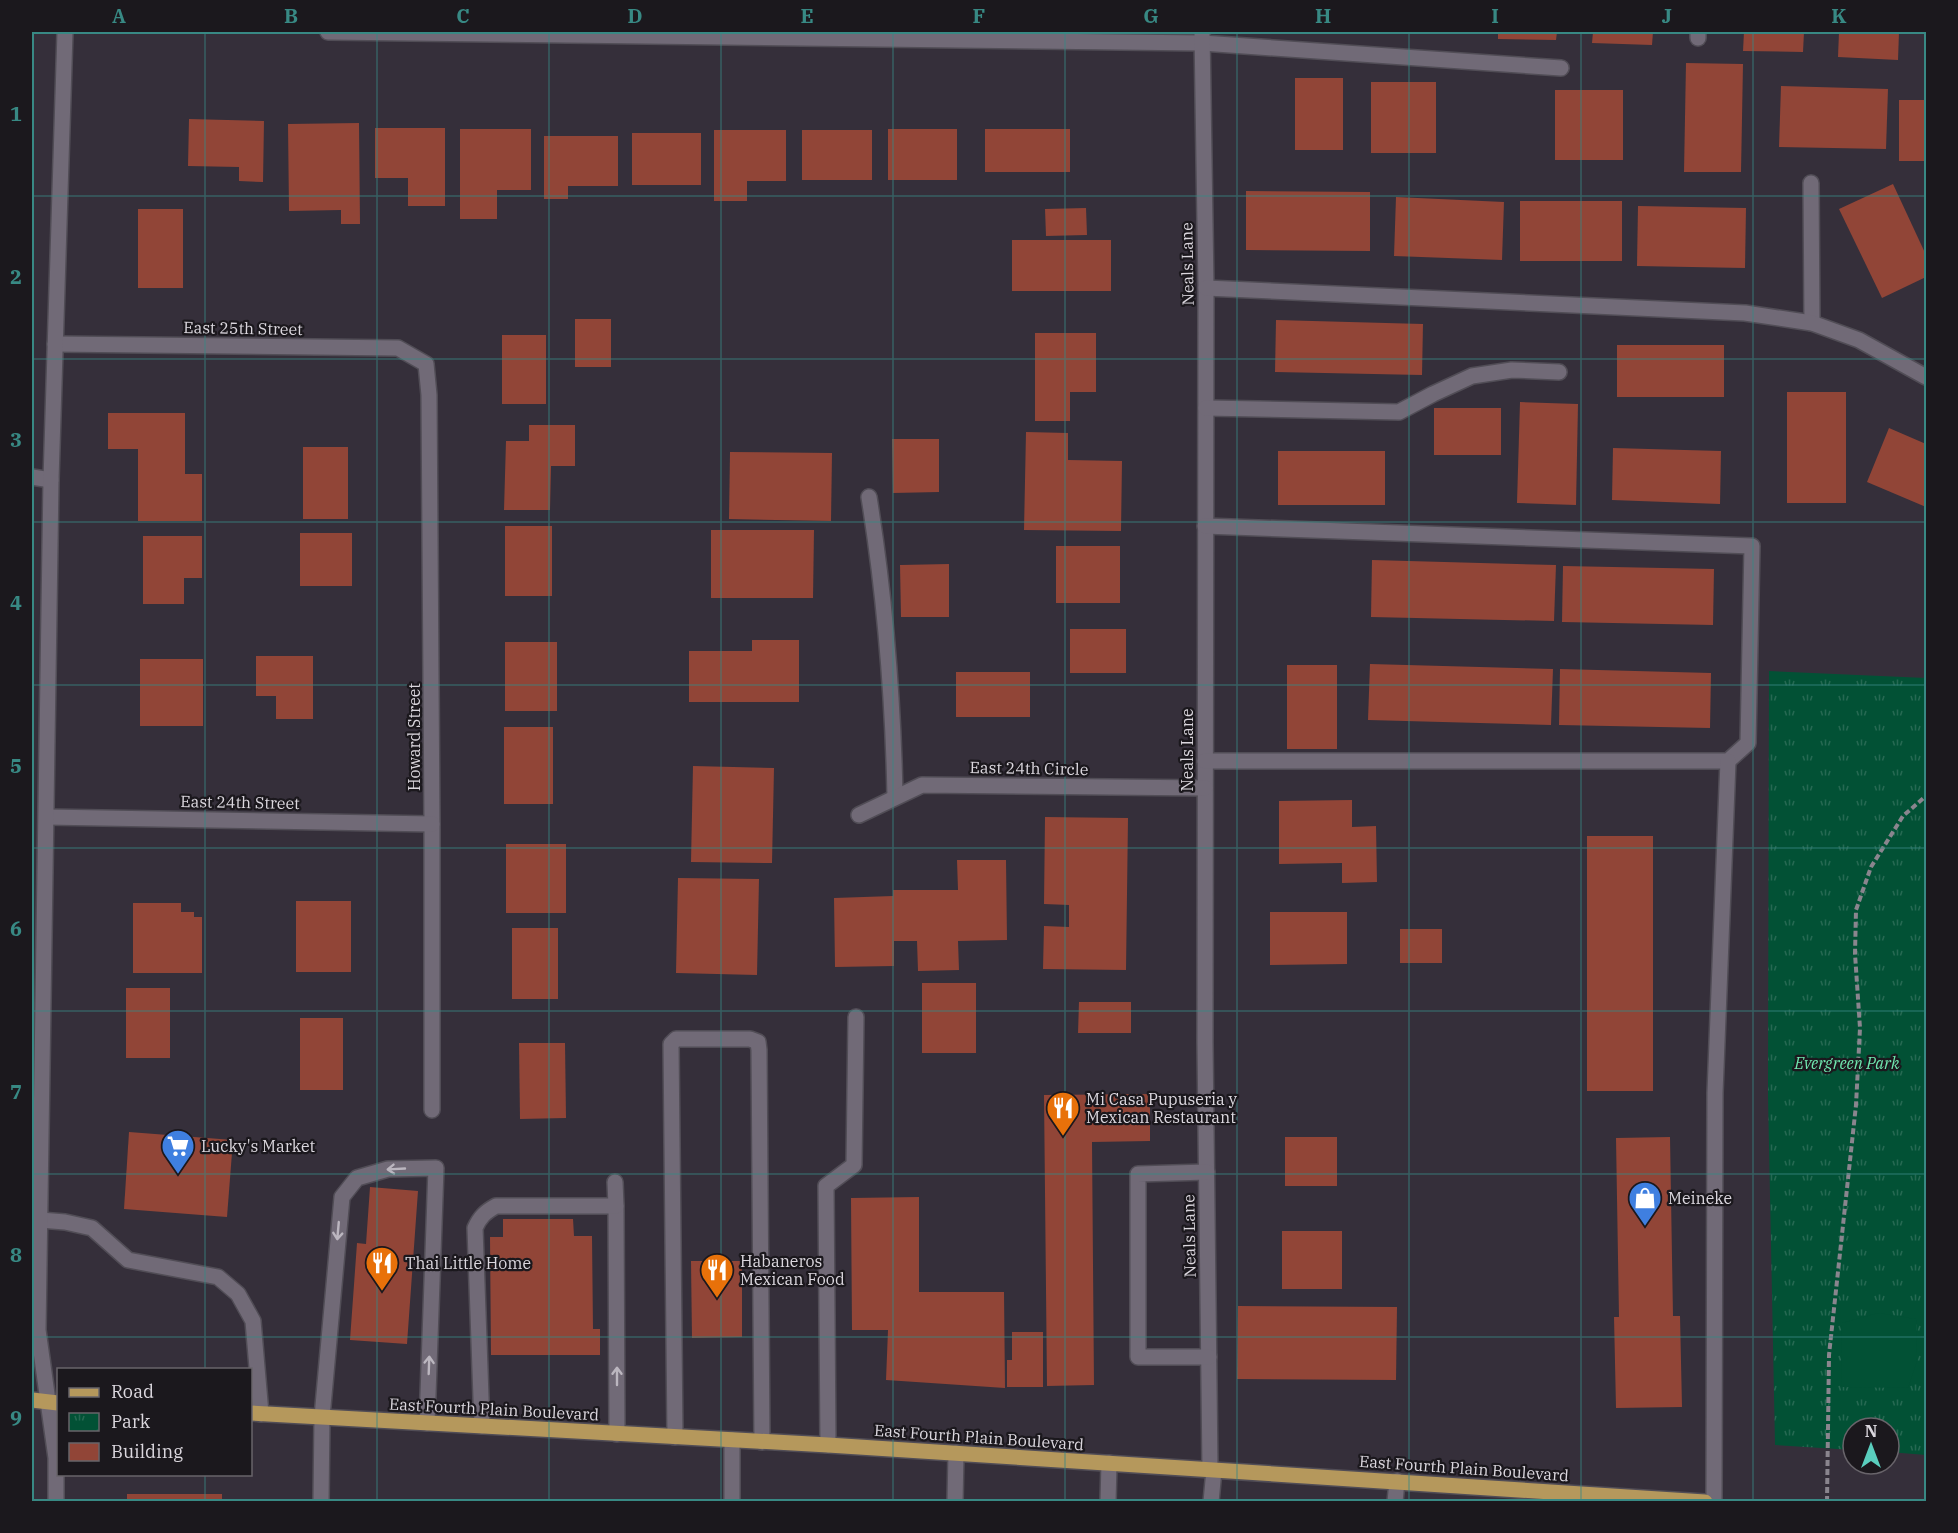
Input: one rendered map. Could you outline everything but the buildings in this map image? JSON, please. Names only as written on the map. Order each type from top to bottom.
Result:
[{"type":"main road","points":[[32,1400],[53,1402]]},
{"type":"main road","name":"East Fourth Plain Boulevard","points":[[256,1414],[828,1445],[1396,1481],[1576,1497],[1705,1502]]},
{"type":"street","points":[[56,1502],[53,1402],[38,1330],[40,1220],[38,1003],[47,817],[51,480],[65,32]]},
{"type":"street","points":[[328,32],[1202,37],[1561,68]]},
{"type":"street","name":"Neals Lane","points":[[1202,37],[1206,288],[1205,788],[1211,1502]]},
{"type":"street","points":[[1812,183],[1812,323]]},
{"type":"street","points":[[1206,288],[1745,313],[1812,323],[1859,340],[1926,377]]},
{"type":"street","name":"East 25th Street","points":[[55,344],[398,348],[426,364]]},
{"type":"street","name":"Howard Street","points":[[426,364],[429,395],[432,1110]]},
{"type":"street","points":[[1206,408],[1399,412],[1472,376],[1512,370],[1558,372]]},
{"type":"street","points":[[32,477],[51,480]]},
{"type":"street","points":[[869,497],[879,556],[887,637],[893,712],[895,798]]},
{"type":"street","points":[[1205,526],[1752,546],[1748,743],[1728,761],[1205,761]]},
{"type":"street","points":[[1714,1502],[1715,1093],[1728,761]]},
{"type":"street","name":"East 24th Circle","points":[[859,815],[922,785],[1205,788]]},
{"type":"street","name":"East 24th Street","points":[[47,817],[432,824]]},
{"type":"street","points":[[828,1445],[826,1186],[854,1165],[856,1017]]},
{"type":"street","points":[[675,1437],[671,1044],[676,1040],[750,1040],[758,1042],[759,1050],[762,1442]]},
{"type":"street","points":[[321,1502],[322,1417],[342,1197],[357,1178],[388,1169],[436,1168],[427,1423]]},
{"type":"street","points":[[1207,1172],[1138,1174],[1138,1357],[1209,1357]]},
{"type":"street","points":[[615,1182],[617,1434]]},
{"type":"street","points":[[482,1426],[475,1228],[480,1217],[496,1206],[616,1206]]},
{"type":"street","points":[[40,1220],[65,1222],[92,1228],[128,1260],[218,1277],[238,1294],[253,1321],[256,1414]]},
{"type":"street","points":[[732,1440],[732,1502]]},
{"type":"street","points":[[955,1502],[956,1453]]},
{"type":"street","points":[[1108,1502],[1109,1463]]},
{"type":"street","points":[[1395,1502],[1396,1481]]},
{"type":"path","points":[[1827,1502],[1829,1355],[1856,1106],[1860,1028],[1855,954],[1857,910],[1872,867],[1903,816],[1926,796]]},
{"type":"green space","name":"Evergreen Park","points":[[1769,671],[1926,678],[1926,1455],[1901,1453],[1901,1416],[1841,1416],[1841,1449],[1775,1445],[1768,1095]]},
{"type":"green space","points":[[1878,1313],[1916,1319],[1917,1361],[1908,1388],[1841,1387],[1842,1323]]},
{"type":"place","name":"Mi Casa Pupuseria y Mexican Restaurant","points":[[1063,1137]]},
{"type":"place","name":"Lucky's Market","points":[[178,1175]]},
{"type":"place","name":"Meineke","points":[[1645,1227]]},
{"type":"place","name":"Thai Little Home","points":[[382,1292]]},
{"type":"place","name":"Habaneros Mexican Food","points":[[717,1299]]}]
